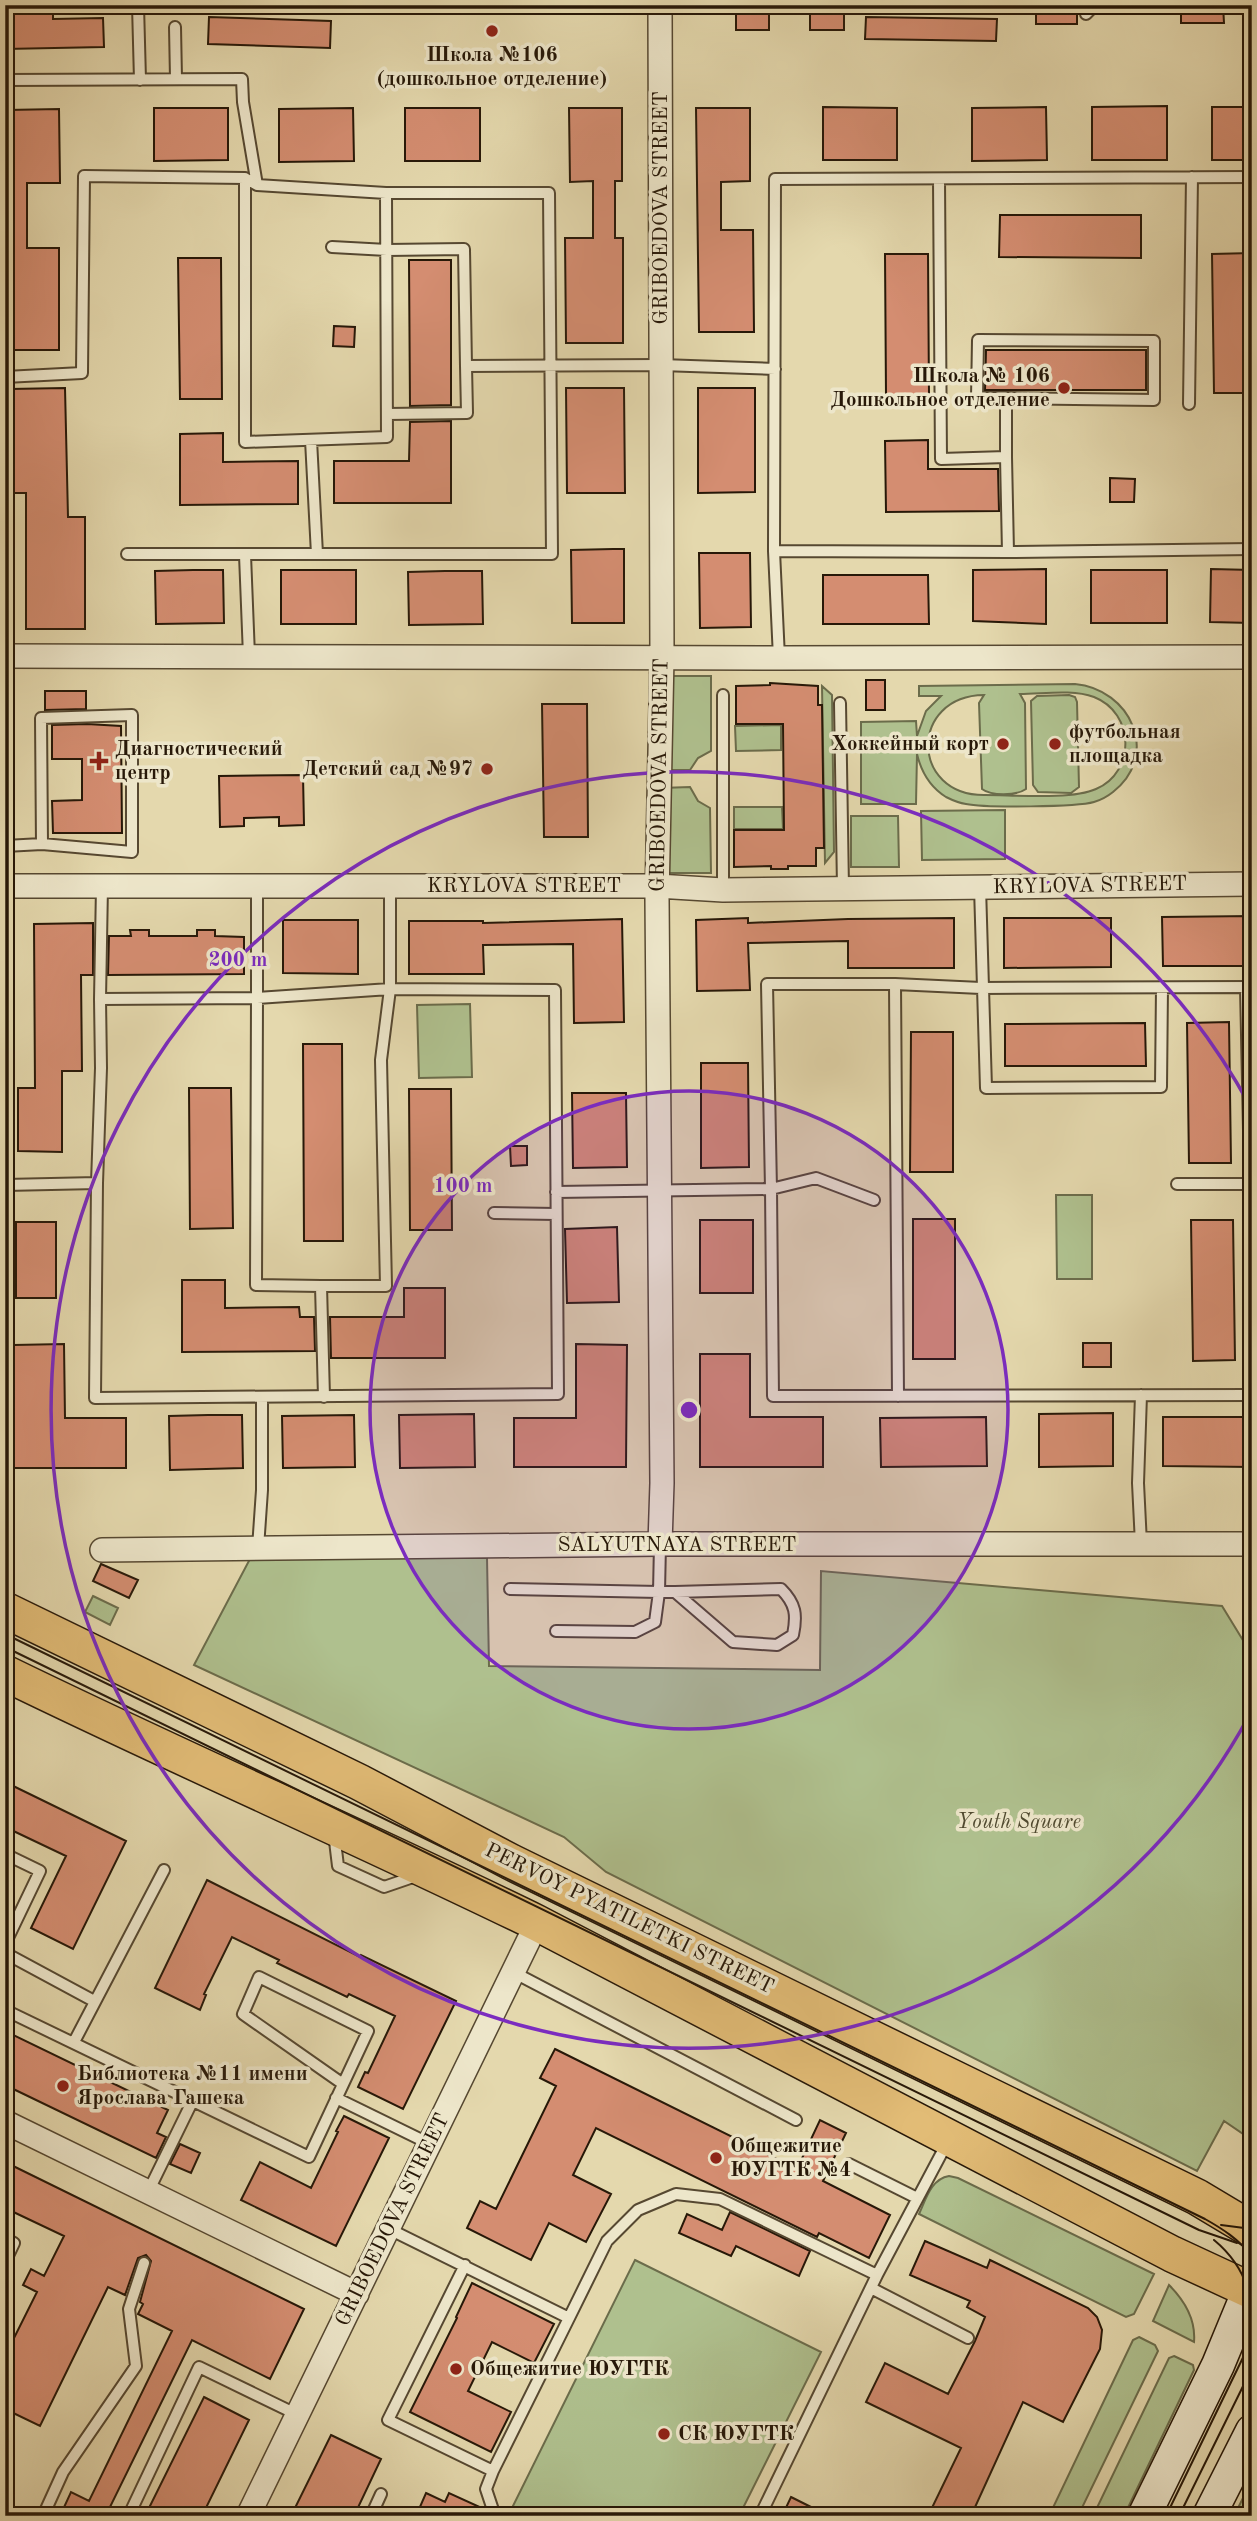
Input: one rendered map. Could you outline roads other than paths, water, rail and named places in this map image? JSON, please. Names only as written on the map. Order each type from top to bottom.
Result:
[{"type":"main road","name":"PERVOY PYATILETKI STREET","points":[[5,1610],[359,1782],[536,1874],[1197,2197],[1252,2230]]},
{"type":"main road","name":"PERVOY PYATILETKI STREET","points":[[5,1673],[537,1923],[1172,2254],[1251,2289]]},
{"type":"main road","points":[[1144,2516],[1218,2365],[1251,2289]]},
{"type":"main road","points":[[1209,2516],[1252,2431]]},
{"type":"street","name":"GRIBOEDOVA STREET","points":[[660,5],[662,657],[657,886],[662,1483],[660,1544]]},
{"type":"street","points":[[5,656],[779,659],[1252,657]]},
{"type":"street","name":"KRYLOVA STREET","points":[[5,886],[657,886],[723,890],[1252,884]]},
{"type":"street","name":"SALYUTNAYA STREET","points":[[102,1550],[660,1544],[1252,1544]]},
{"type":"street","name":"GRIBOEDOVA STREET","points":[[248,2516],[537,1923]]},
{"type":"street","points":[[5,2122],[357,2294]]},
{"type":"lane","points":[[138,5],[140,80]]},
{"type":"lane","points":[[221,8],[314,5]]},
{"type":"lane","points":[[175,27],[176,79]]},
{"type":"lane","points":[[5,80],[242,79],[243,102],[257,185]]},
{"type":"lane","points":[[5,377],[82,373],[85,176],[245,178],[257,185],[386,193],[549,193],[552,554],[127,554]]},
{"type":"lane","points":[[1189,404],[1192,177]]},
{"type":"lane","points":[[779,659],[774,551],[775,179],[1252,177]]},
{"type":"lane","points":[[245,178],[245,442],[387,437],[386,193]]},
{"type":"lane","points":[[939,180],[941,459],[1006,457]]},
{"type":"lane","points":[[332,247],[387,250],[464,249],[467,413],[387,414]]},
{"type":"lane","points":[[978,340],[1154,341],[1154,400],[1006,398],[977,398],[978,340]]},
{"type":"lane","points":[[466,366],[661,365],[775,369]]},
{"type":"lane","points":[[1006,398],[1008,552]]},
{"type":"lane","points":[[312,440],[317,554]]},
{"type":"lane","points":[[774,551],[1252,549]]},
{"type":"lane","points":[[245,555],[249,656]]},
{"type":"lane","points":[[723,695],[723,890]]},
{"type":"lane","points":[[1252,697],[1252,834]]},
{"type":"lane","points":[[840,703],[843,888]]},
{"type":"lane","points":[[5,846],[42,844],[132,852],[132,715],[41,718],[42,844]]},
{"type":"lane","points":[[100,999],[257,998],[390,989],[555,990],[558,1394],[95,1398],[101,1068],[100,999],[102,886]]},
{"type":"lane","points":[[257,886],[257,1285],[321,1286],[386,1286],[381,1060],[390,989],[390,886]]},
{"type":"lane","points":[[980,887],[986,1088],[1161,1087],[1162,987]]},
{"type":"lane","points":[[1252,1273],[1249,987],[982,988],[895,984],[767,984],[773,1396],[1252,1395]]},
{"type":"lane","points":[[895,984],[898,1396]]},
{"type":"lane","points":[[556,1192],[771,1189],[816,1178],[874,1200]]},
{"type":"lane","points":[[5,1185],[97,1183]]},
{"type":"lane","points":[[1177,1184],[1250,1184]]},
{"type":"lane","points":[[494,1213],[556,1214]]},
{"type":"lane","points":[[321,1286],[324,1398]]},
{"type":"lane","points":[[1141,1395],[1138,1483],[1141,1545]]},
{"type":"lane","points":[[258,1548],[262,1490],[262,1397]]},
{"type":"lane","points":[[556,1631],[635,1632],[655,1622],[660,1544]]},
{"type":"lane","points":[[510,1589],[659,1592],[781,1589],[792,1600],[796,1616],[793,1635],[777,1645],[733,1642],[675,1592]]},
{"type":"lane","points":[[5,1854],[40,1871],[5,1944]]},
{"type":"lane","points":[[74,2042],[164,1870]]},
{"type":"lane","points":[[5,1913],[17,1919]]},
{"type":"lane","points":[[5,1954],[94,2001]]},
{"type":"lane","points":[[513,1972],[796,2120]]},
{"type":"lane","points":[[5,2010],[309,2157],[368,2031],[260,1977],[243,2014],[343,2084]]},
{"type":"lane","points":[[337,2098],[430,2144]]},
{"type":"lane","points":[[148,2192],[193,2100]]},
{"type":"lane","points":[[760,2516],[877,2275],[950,2137]]},
{"type":"lane","points":[[849,2164],[917,2198]]},
{"type":"lane","points":[[495,2516],[486,2489],[493,2471],[607,2241],[638,2210],[676,2194],[720,2199],[877,2275]]},
{"type":"lane","points":[[389,2229],[569,2318]]},
{"type":"lane","points":[[5,2238],[15,2243],[5,2262]]},
{"type":"lane","points":[[43,2516],[64,2472],[136,2366],[129,2309],[144,2263]]},
{"type":"lane","points":[[465,2265],[388,2420],[493,2471]]},
{"type":"lane","points":[[871,2288],[968,2338]]},
{"type":"lane","points":[[130,2513],[199,2367],[298,2416]]},
{"type":"lane","points":[[371,2516],[381,2494]]},
{"type":"tram line","points":[[5,1634],[1205,2219],[1230,2235],[1252,2256]]},
{"type":"tram line","points":[[5,1647],[1199,2230],[1237,2243]]},
{"type":"tram line","points":[[1221,2225],[1252,2229]]},
{"type":"tram line","points":[[1214,2240],[1241,2272],[1252,2313]]},
{"type":"tram line","points":[[1166,2516],[1252,2339]]},
{"type":"tram line","points":[[1179,2516],[1252,2368]]},
{"type":"place","name":"Школа №106 (дошкольное отделение)","points":[[492,31]]},
{"type":"place","name":"Школа № 106 Дошкольное отделение","points":[[1064,388]]},
{"type":"place","name":"Хоккейный корт","points":[[1003,744]]},
{"type":"place","name":"футбольная площадка","points":[[1055,744]]},
{"type":"place","name":"Диагностический центр","points":[[99,761]]},
{"type":"place","name":"Детский сад №97","points":[[487,769]]},
{"type":"place","name":"Библиотека №11 имени Ярослава Гашека","points":[[63,2086]]},
{"type":"place","name":"Общежитие ЮУГТК №4","points":[[716,2158]]},
{"type":"place","name":"Общежитие ЮУГТК","points":[[456,2369]]},
{"type":"place","name":"СК ЮУГТК","points":[[664,2434]]},
{"type":"park label","name":"Youth Square","points":[[1019,1822]]}]
